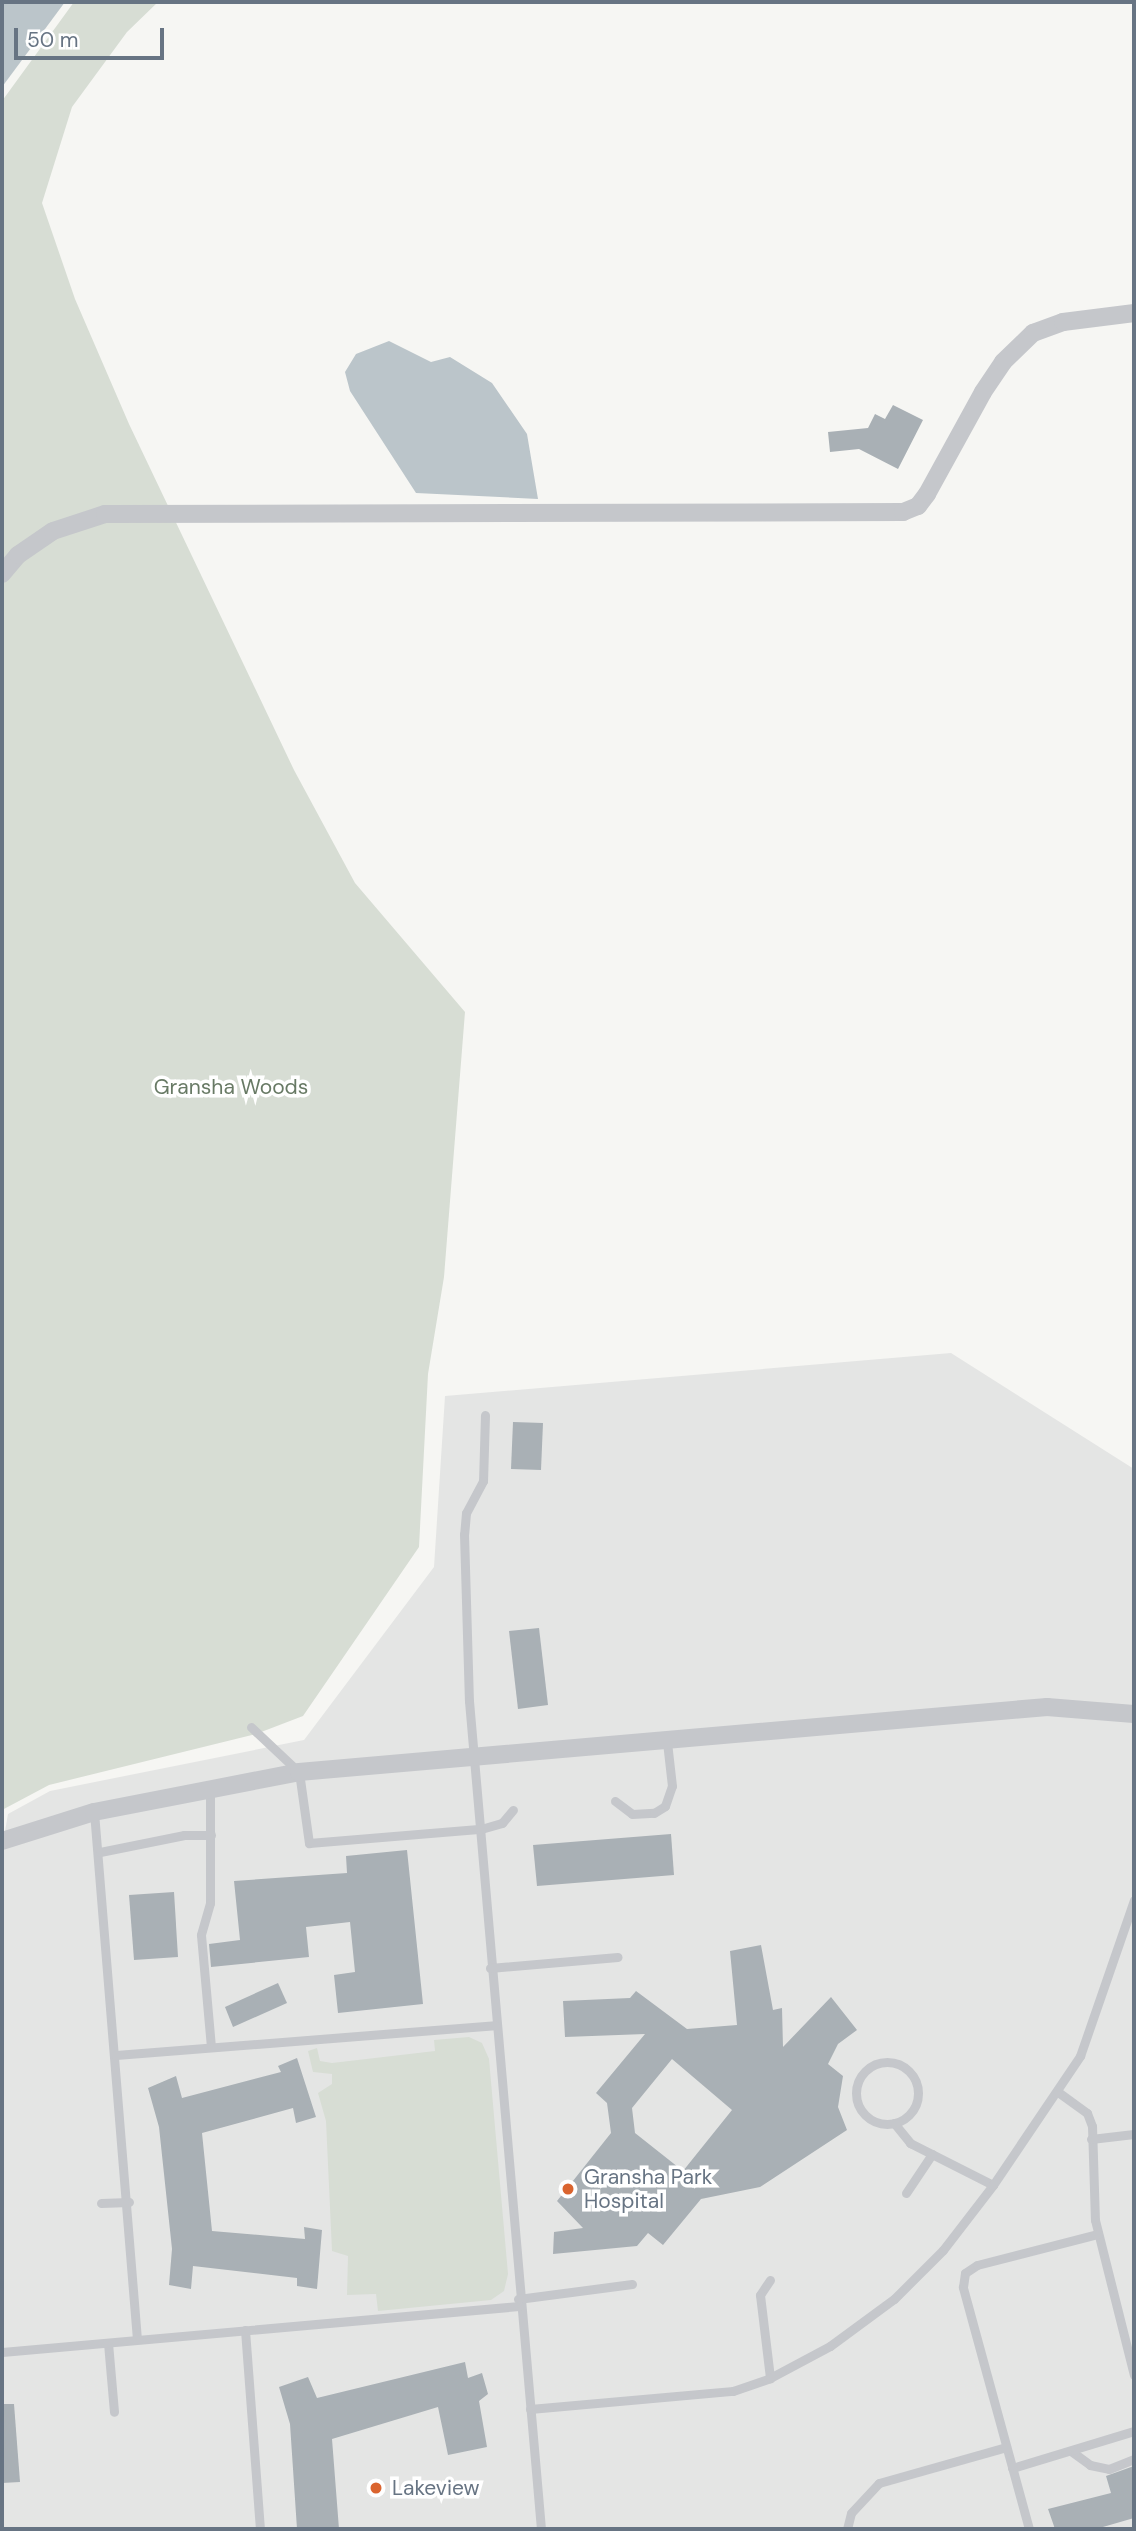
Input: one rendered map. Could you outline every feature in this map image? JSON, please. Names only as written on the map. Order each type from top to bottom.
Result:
[{"type":"street","points":[[2,574],[18,555],[53,531],[104,514],[903,512],[918,506],[927,494],[982,392],[1003,362],[1033,332],[1063,322],[1134,313]]},
{"type":"street","points":[[2,1841],[94,1812],[210,1787],[299,1772],[1047,1707],[1134,1714]]},
{"type":"lane","points":[[485,1415],[483,1481],[466,1513],[463,1562],[490,1968],[518,2303],[541,2529]]},
{"type":"lane","points":[[251,1727],[299,1772],[309,1843],[481,1829],[502,1823],[513,1810]]},
{"type":"lane","points":[[615,1801],[632,1814],[654,1813],[664,1806],[672,1786],[667,1742]]},
{"type":"lane","points":[[210,1787],[211,1903],[201,1935],[211,2048]]},
{"type":"lane","points":[[94,1812],[100,1852],[129,2202],[137,2339]]},
{"type":"lane","points":[[100,1852],[184,1835],[211,1835]]},
{"type":"lane","points":[[530,2409],[733,2391],[770,2378],[830,2346],[894,2299],[943,2250],[993,2185],[1058,2092],[1100,2008],[1134,1900]]},
{"type":"lane","points":[[490,1968],[618,1957]]},
{"type":"lane","points":[[116,2055],[495,2025]]},
{"type":"lane","points":[[894,2123],[911,2113],[917,2084],[906,2068],[877,2064],[857,2085],[859,2106],[874,2120],[894,2123],[910,2143],[993,2185]]},
{"type":"lane","points":[[1058,2092],[1087,2113],[1098,2234],[1134,2375]]},
{"type":"lane","points":[[1091,2139],[1134,2134]]},
{"type":"lane","points":[[906,2193],[932,2154]]},
{"type":"lane","points":[[100,2203],[129,2202]]},
{"type":"lane","points":[[1029,2529],[963,2287],[965,2273],[977,2265],[1098,2234]]},
{"type":"lane","points":[[770,2280],[760,2295],[770,2378]]},
{"type":"lane","points":[[2,2352],[518,2303],[632,2284]]},
{"type":"lane","points":[[245,2330],[260,2529]]},
{"type":"lane","points":[[108,2343],[114,2412]]},
{"type":"lane","points":[[1012,2468],[1134,2431]]},
{"type":"lane","points":[[848,2529],[851,2514],[879,2483],[1006,2447]]},
{"type":"lane","points":[[1071,2451],[1090,2465],[1110,2469],[1134,2459]]},
{"type":"shaded area","points":[[2,2],[65,2],[2,87]]},
{"type":"shaded area","points":[[389,341],[431,362],[450,357],[492,383],[527,434],[538,499],[416,493],[350,391],[345,372],[356,354]]},
{"type":"shaded area","name":"Gransha Park Hospital","points":[[951,1353],[1134,1469],[1134,2529],[2,2529],[2,1848],[8,1814],[50,1791],[304,1740],[434,1567],[445,1396]]},
{"type":"green space","name":"Gransha Woods","points":[[74,2],[158,2],[127,32],[72,107],[42,203],[75,299],[129,424],[294,770],[355,883],[465,1012],[444,1277],[428,1374],[419,1547],[303,1716],[256,1734],[49,1785],[2,1810],[2,101]]},
{"type":"green space","points":[[469,2037],[482,2043],[489,2059],[508,2274],[504,2291],[491,2300],[378,2311],[376,2294],[347,2295],[348,2256],[332,2251],[326,2121],[318,2093],[332,2084],[332,2074],[313,2072],[308,2051],[317,2048],[320,2061],[332,2063],[435,2051],[434,2040]]},
{"type":"building","points":[[893,405],[923,420],[898,469],[859,449],[830,452],[828,432],[868,428],[875,414],[885,419]]},
{"type":"building","points":[[513,1422],[543,1423],[541,1470],[511,1469]]},
{"type":"building","points":[[539,1628],[548,1705],[518,1709],[509,1631]]},
{"type":"building","points":[[671,1834],[674,1875],[537,1886],[533,1845]]},
{"type":"building","points":[[407,1850],[423,2004],[338,2013],[334,1975],[355,1972],[350,1922],[306,1927],[309,1957],[211,1967],[209,1944],[240,1940],[234,1881],[347,1873],[346,1856]]},
{"type":"building","points":[[174,1892],[178,1957],[134,1960],[129,1895]]},
{"type":"building","points":[[761,1945],[773,2010],[782,2008],[783,2047],[831,1997],[857,2030],[838,2044],[828,2064],[843,2076],[838,2107],[847,2130],[760,2187],[701,2199],[663,2245],[648,2233],[637,2246],[553,2254],[554,2232],[583,2228],[557,2201],[611,2133],[607,2103],[596,2093],[645,2034],[565,2037],[563,2001],[630,1998],[636,1991],[687,2029],[737,2025],[730,1951]],"holes":[[[672,2059],[732,2110],[683,2171],[635,2133],[632,2108]]]},
{"type":"building","points":[[278,1983],[287,2003],[233,2027],[225,2007]]},
{"type":"building","points":[[297,2058],[316,2117],[296,2123],[293,2108],[202,2133],[212,2231],[305,2239],[304,2227],[322,2230],[317,2289],[297,2286],[297,2278],[193,2266],[191,2289],[169,2285],[172,2249],[159,2127],[148,2088],[176,2076],[182,2098],[281,2072],[278,2066]]},
{"type":"building","points":[[465,2362],[468,2378],[482,2373],[488,2394],[479,2401],[487,2447],[448,2455],[438,2407],[332,2439],[339,2529],[297,2529],[290,2424],[279,2387],[308,2377],[317,2398]]},
{"type":"building","points":[[2,2404],[14,2404],[20,2482],[2,2483]]},
{"type":"building","points":[[1134,2466],[1134,2518],[1096,2529],[1055,2529],[1048,2509],[1111,2493],[1106,2476]]},
{"type":"place","name":"Gransha Park Hospital","points":[[568,2189]]},
{"type":"place","name":"Lakeview","points":[[376,2488]]}]
